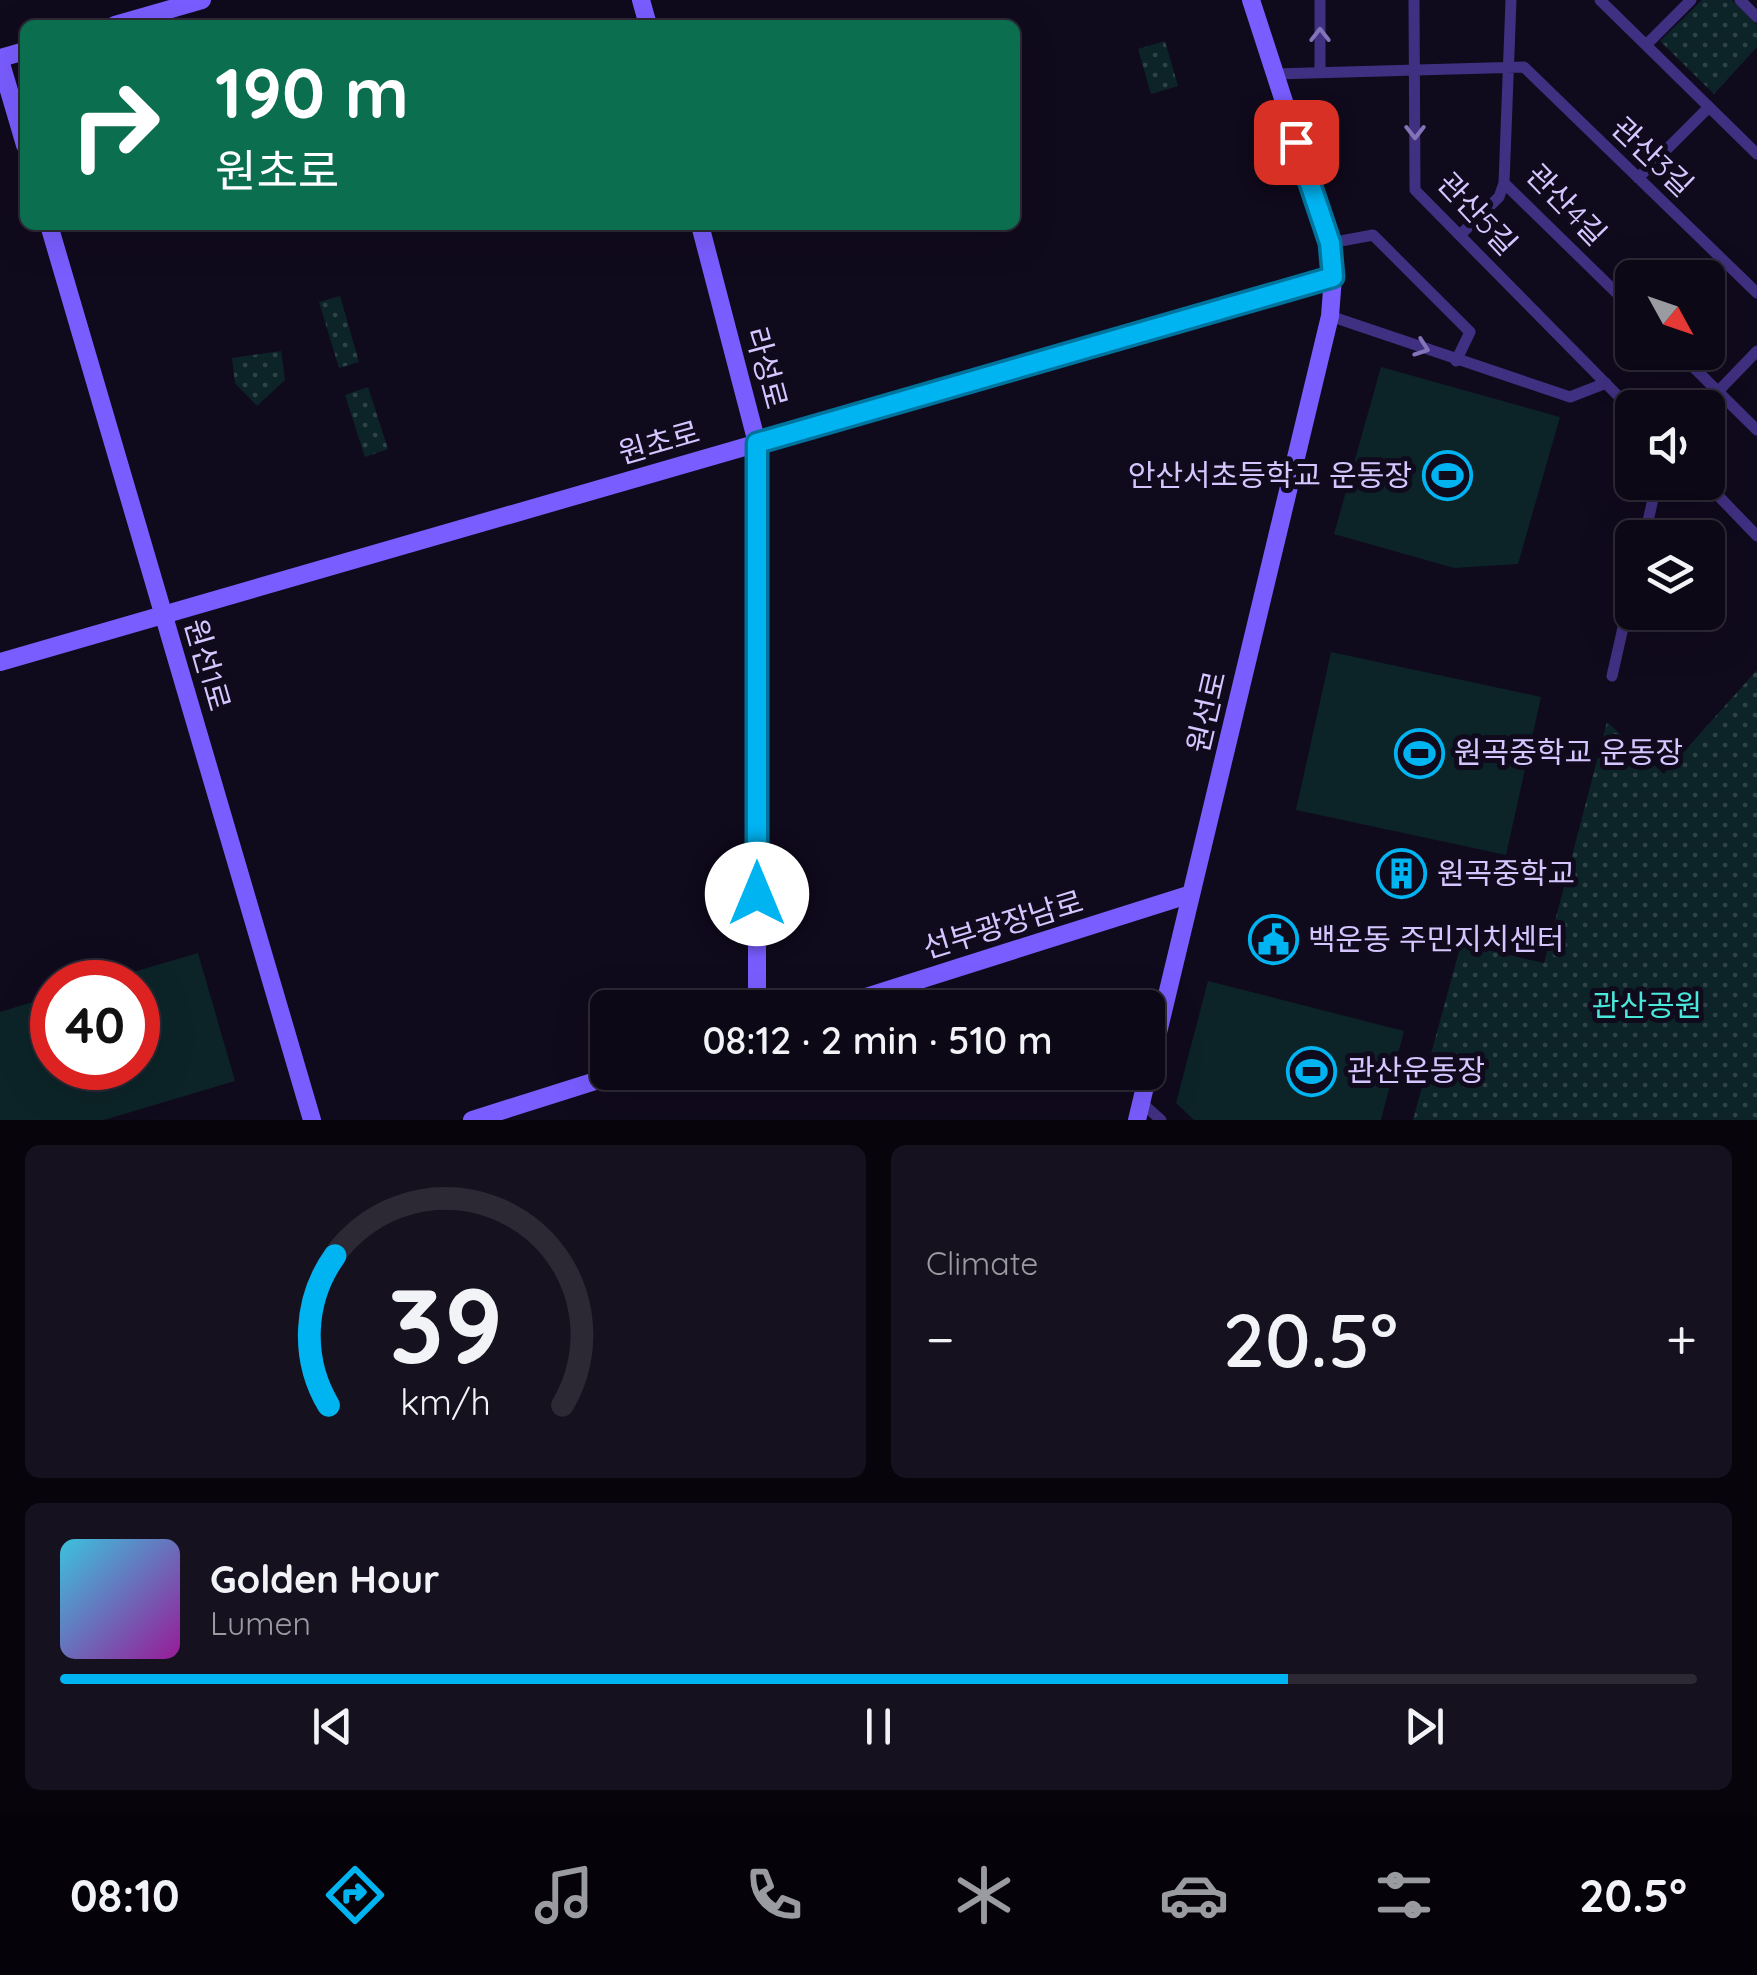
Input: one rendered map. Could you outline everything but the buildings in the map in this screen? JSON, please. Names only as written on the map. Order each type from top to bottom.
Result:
[{"type":"street","points":[[132,20],[202,0]]},
{"type":"street","name":"원선로","points":[[1139,1111],[1330,316],[1330,243],[1251,0]]},
{"type":"street","points":[[1320,0],[1320,71]]},
{"type":"street","name":"관산5길","points":[[1414,0],[1415,190],[1615,392]]},
{"type":"street","name":"관산4길","points":[[1511,0],[1504,183],[1615,291]]},
{"type":"street","points":[[1600,0],[1757,154]]},
{"type":"street","points":[[1646,45],[1691,0]]},
{"type":"street","points":[[1740,0],[1757,17]]},
{"type":"street","points":[[0,59],[20,128]]},
{"type":"street","points":[[1274,74],[1508,66]]},
{"type":"street","name":"관산3길","points":[[1508,66],[1524,67],[1757,293]]},
{"type":"street","points":[[1638,178],[1709,107]]},
{"type":"street","points":[[1460,236],[1499,197],[1504,183]]},
{"type":"street","name":"원선1로","points":[[49,230],[312,1120]]},
{"type":"street","name":"라성로","points":[[701,230],[757,443],[757,990]]},
{"type":"street","points":[[1330,243],[1373,234],[1470,332],[1456,361]]},
{"type":"street","name":"원초로","points":[[0,662],[1333,277]]},
{"type":"street","points":[[1330,316],[1570,397],[1606,383]]},
{"type":"street","points":[[1720,390],[1757,351]]},
{"type":"street","points":[[1696,370],[1716,390]]},
{"type":"street","points":[[1725,399],[1757,430]]},
{"type":"street","points":[[1722,500],[1757,536]]},
{"type":"street","points":[[1612,676],[1622,630]]},
{"type":"street","name":"선부광장남로","points":[[888,990],[1192,894]]},
{"type":"street","points":[[472,1120],[590,1083]]},
{"type":"street","points":[[1139,1111],[1160,1120]]},
{"type":"green space","points":[[1702,0],[1732,0],[1757,25],[1757,47],[1714,94],[1660,41]]},
{"type":"green space","points":[[1165,41],[1178,86],[1151,94],[1138,49]]},
{"type":"green space","points":[[340,296],[359,362],[339,368],[319,302]]},
{"type":"green space","points":[[281,351],[285,380],[257,406],[235,383],[232,358]]},
{"type":"green space","name":"안산서초등학교 운동장","points":[[1381,367],[1560,417],[1518,564],[1454,568],[1334,534]]},
{"type":"green space","points":[[368,387],[388,449],[365,457],[345,395]]},
{"type":"green space","name":"원곡중학교 운동장","points":[[1331,652],[1541,697],[1506,855],[1296,810]]},
{"type":"green space","name":"관산공원","points":[[1757,670],[1757,1120],[1413,1120],[1461,944],[1544,963],[1607,722],[1664,774]]},
{"type":"green space","points":[[198,953],[235,1081],[104,1120],[0,1120],[0,1012],[30,1003],[30,1090],[160,1090],[160,964]]},
{"type":"green space","points":[[1208,981],[1404,1031],[1381,1120],[1194,1120],[1176,1103]]},
{"type":"place","name":"안산서초등학교 운동장","points":[[1447,476]]},
{"type":"place","name":"원곡중학교 운동장","points":[[1419,753]]},
{"type":"place","name":"원곡중학교","points":[[1402,874]]},
{"type":"place","name":"백운동 주민지치센터","points":[[1273,940]]},
{"type":"place","name":"관산운동장","points":[[1312,1071]]},
{"type":"route","points":[[757,894],[757,443],[1333,277],[1330,243],[1296,142]]}]
